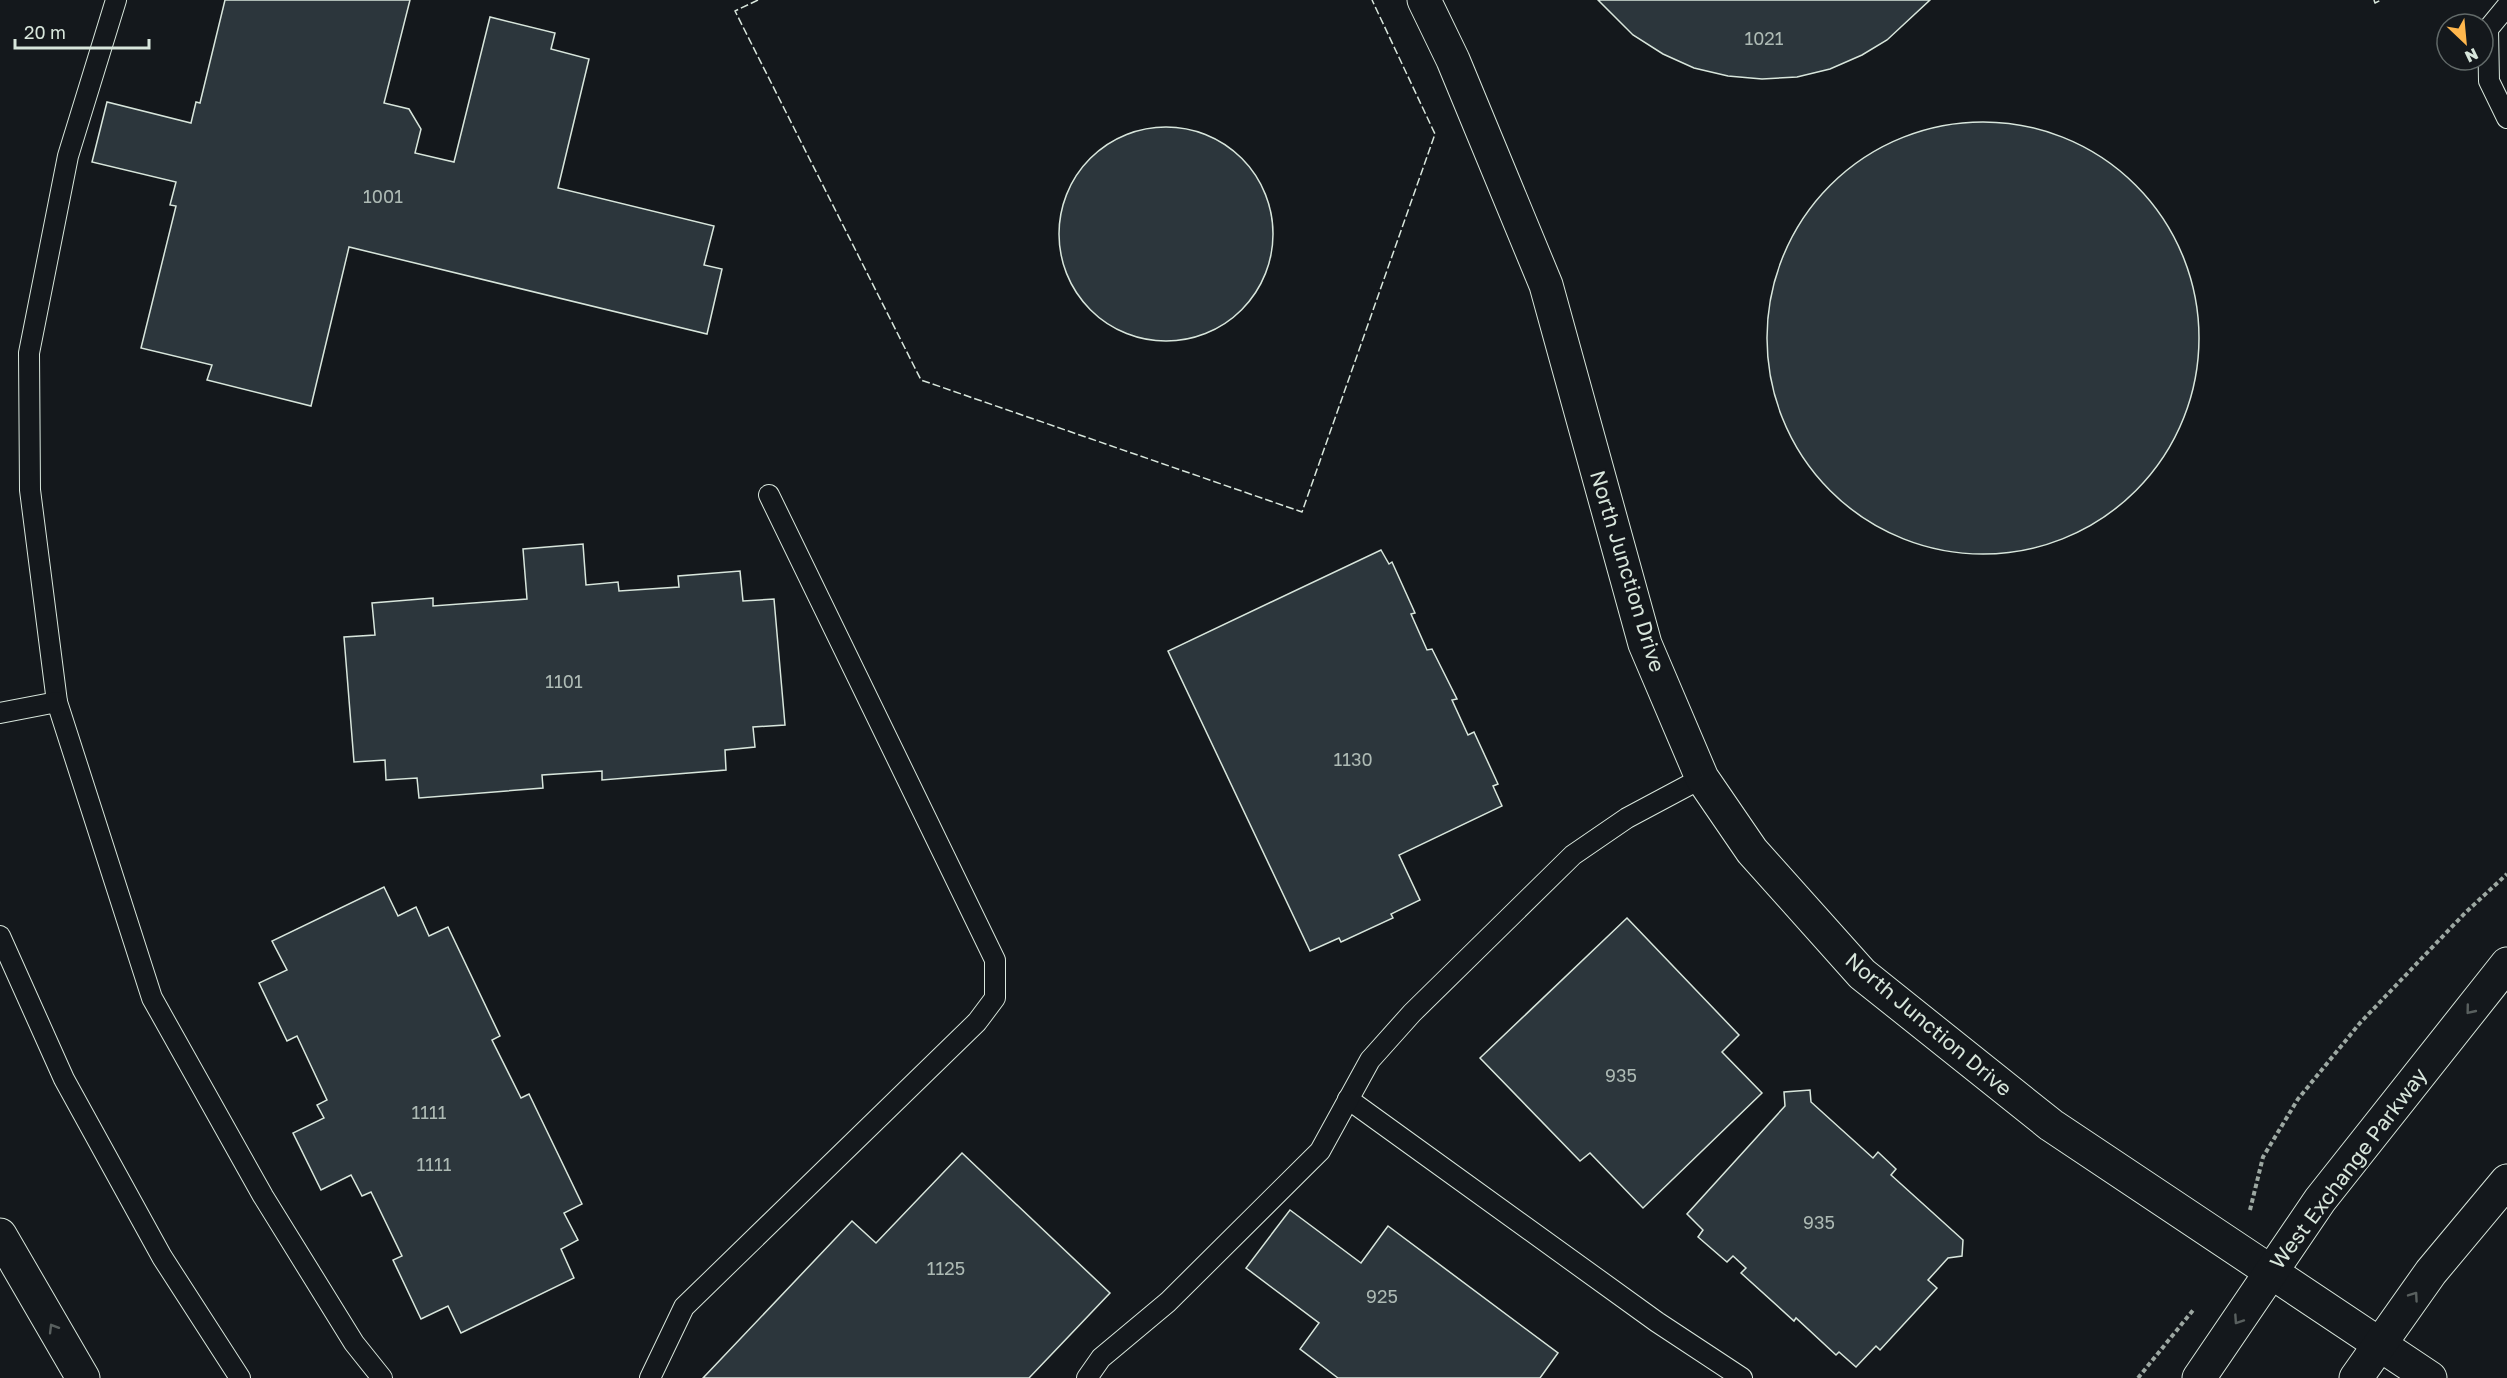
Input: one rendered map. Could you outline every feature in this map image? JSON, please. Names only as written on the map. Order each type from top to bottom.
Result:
[{"type":"street","name":"North Junction Drive","points":[[1424,0],[1453,60],[1546,285],[1645,644],[1702,778],[1752,851],[1862,974],[2051,1125],[2430,1378]]},
{"type":"street","name":"West Exchange Parkway","points":[[2199,1378],[2270,1271],[2341,1173],[2507,964]]},
{"type":"street","points":[[2356,1378],[2431,1272],[2507,1181]]},
{"type":"street","points":[[0,1235],[83,1378]]},
{"type":"lane","points":[[116,0],[68,156],[29,353],[30,490],[57,702],[152,999],[269,1206],[354,1343],[382,1378]]},
{"type":"lane","points":[[2507,6],[2488,29],[2489,81],[2507,118]]},
{"type":"lane","points":[[650,1378],[684,1306],[977,1022],[995,998],[995,960],[769,495]]},
{"type":"lane","points":[[0,713],[57,702]]},
{"type":"lane","points":[[1087,1378],[1101,1358],[1168,1302],[1320,1150],[1370,1060],[1412,1013],[1573,855],[1626,818],[1702,778]]},
{"type":"lane","points":[[0,936],[75,1100],[162,1257],[240,1378]]},
{"type":"lane","points":[[1348,1099],[1647,1315],[1742,1378]]},
{"type":"path","points":[[2240,1251],[2263,1157],[2298,1099],[2360,1023],[2507,874]]},
{"type":"path","points":[[2138,1378],[2197,1306]]},
{"type":"building","points":[[225,0],[410,0],[384,103],[409,109],[421,129],[415,153],[454,162],[490,17],[555,33],[551,49],[589,59],[558,188],[714,226],[704,265],[722,269],[707,334],[349,247],[311,406],[207,380],[212,365],[141,348],[176,206],[170,205],[176,182],[92,162],[107,102],[191,123],[196,102],[200,103]]},
{"type":"building","points":[[1598,0],[1930,0],[1887,40],[1862,55],[1830,69],[1797,77],[1762,79],[1728,76],[1694,68],[1663,54],[1633,35]]},
{"type":"building","points":[[1983,122],[2025,126],[2066,139],[2103,159],[2136,185],[2162,218],[2182,255],[2195,296],[2199,338],[2195,380],[2182,421],[2162,458],[2136,491],[2103,517],[2066,537],[2025,550],[1983,554],[1941,550],[1900,537],[1863,517],[1830,491],[1804,458],[1784,421],[1771,380],[1767,338],[1771,296],[1784,255],[1804,218],[1830,185],[1863,159],[1900,139],[1941,126]]},
{"type":"building","points":[[1166,127],[1187,129],[1216,140],[1234,152],[1248,166],[1260,184],[1268,203],[1273,234],[1271,255],[1260,284],[1248,302],[1234,316],[1216,328],[1197,336],[1166,341],[1145,339],[1116,328],[1098,316],[1084,302],[1072,284],[1064,265],[1059,234],[1061,213],[1072,184],[1084,166],[1098,152],[1116,140],[1135,132]]},
{"type":"building","points":[[583,544],[586,585],[618,582],[619,591],[679,587],[678,576],[740,571],[743,601],[774,599],[785,725],[753,727],[755,747],[725,750],[726,770],[602,780],[602,771],[542,775],[543,788],[419,798],[417,778],[386,780],[385,760],[354,762],[344,637],[375,635],[372,603],[433,598],[433,606],[527,599],[523,549]]},
{"type":"building","points":[[1381,550],[1389,564],[1392,562],[1415,613],[1411,614],[1427,650],[1432,649],[1457,699],[1452,700],[1468,735],[1474,732],[1498,784],[1493,786],[1502,806],[1399,855],[1420,900],[1391,914],[1393,918],[1341,942],[1339,938],[1310,951],[1168,651]]},
{"type":"building","points":[[384,887],[398,916],[416,907],[429,936],[448,927],[500,1036],[492,1040],[521,1098],[529,1094],[582,1204],[564,1213],[578,1240],[561,1249],[574,1278],[461,1333],[448,1306],[421,1319],[393,1260],[402,1256],[371,1192],[362,1196],[351,1175],[321,1190],[293,1133],[324,1118],[317,1105],[327,1100],[297,1036],[287,1041],[259,983],[287,970],[272,941]]},
{"type":"building","points":[[1627,918],[1739,1035],[1722,1052],[1762,1093],[1643,1208],[1590,1153],[1580,1161],[1480,1058]]},
{"type":"building","points":[[1810,1090],[1811,1102],[1873,1158],[1878,1152],[1896,1169],[1891,1175],[1963,1240],[1962,1256],[1948,1258],[1928,1280],[1937,1288],[1880,1350],[1876,1346],[1856,1367],[1839,1352],[1836,1355],[1796,1318],[1794,1321],[1741,1273],[1746,1268],[1733,1256],[1727,1262],[1698,1237],[1703,1230],[1687,1214],[1785,1106],[1784,1092]]},
{"type":"building","points":[[962,1153],[1110,1293],[1029,1378],[703,1378],[852,1221],[876,1243]]},
{"type":"building","points":[[1290,1210],[1361,1263],[1388,1226],[1558,1353],[1540,1378],[1338,1378],[1300,1349],[1319,1323],[1246,1268]]},
{"type":"fence","points":[[758,0],[735,11],[921,380],[1302,512],[1435,134],[1372,0]]},
{"type":"fence","points":[[2374,0],[2375,3],[2381,0]]}]
